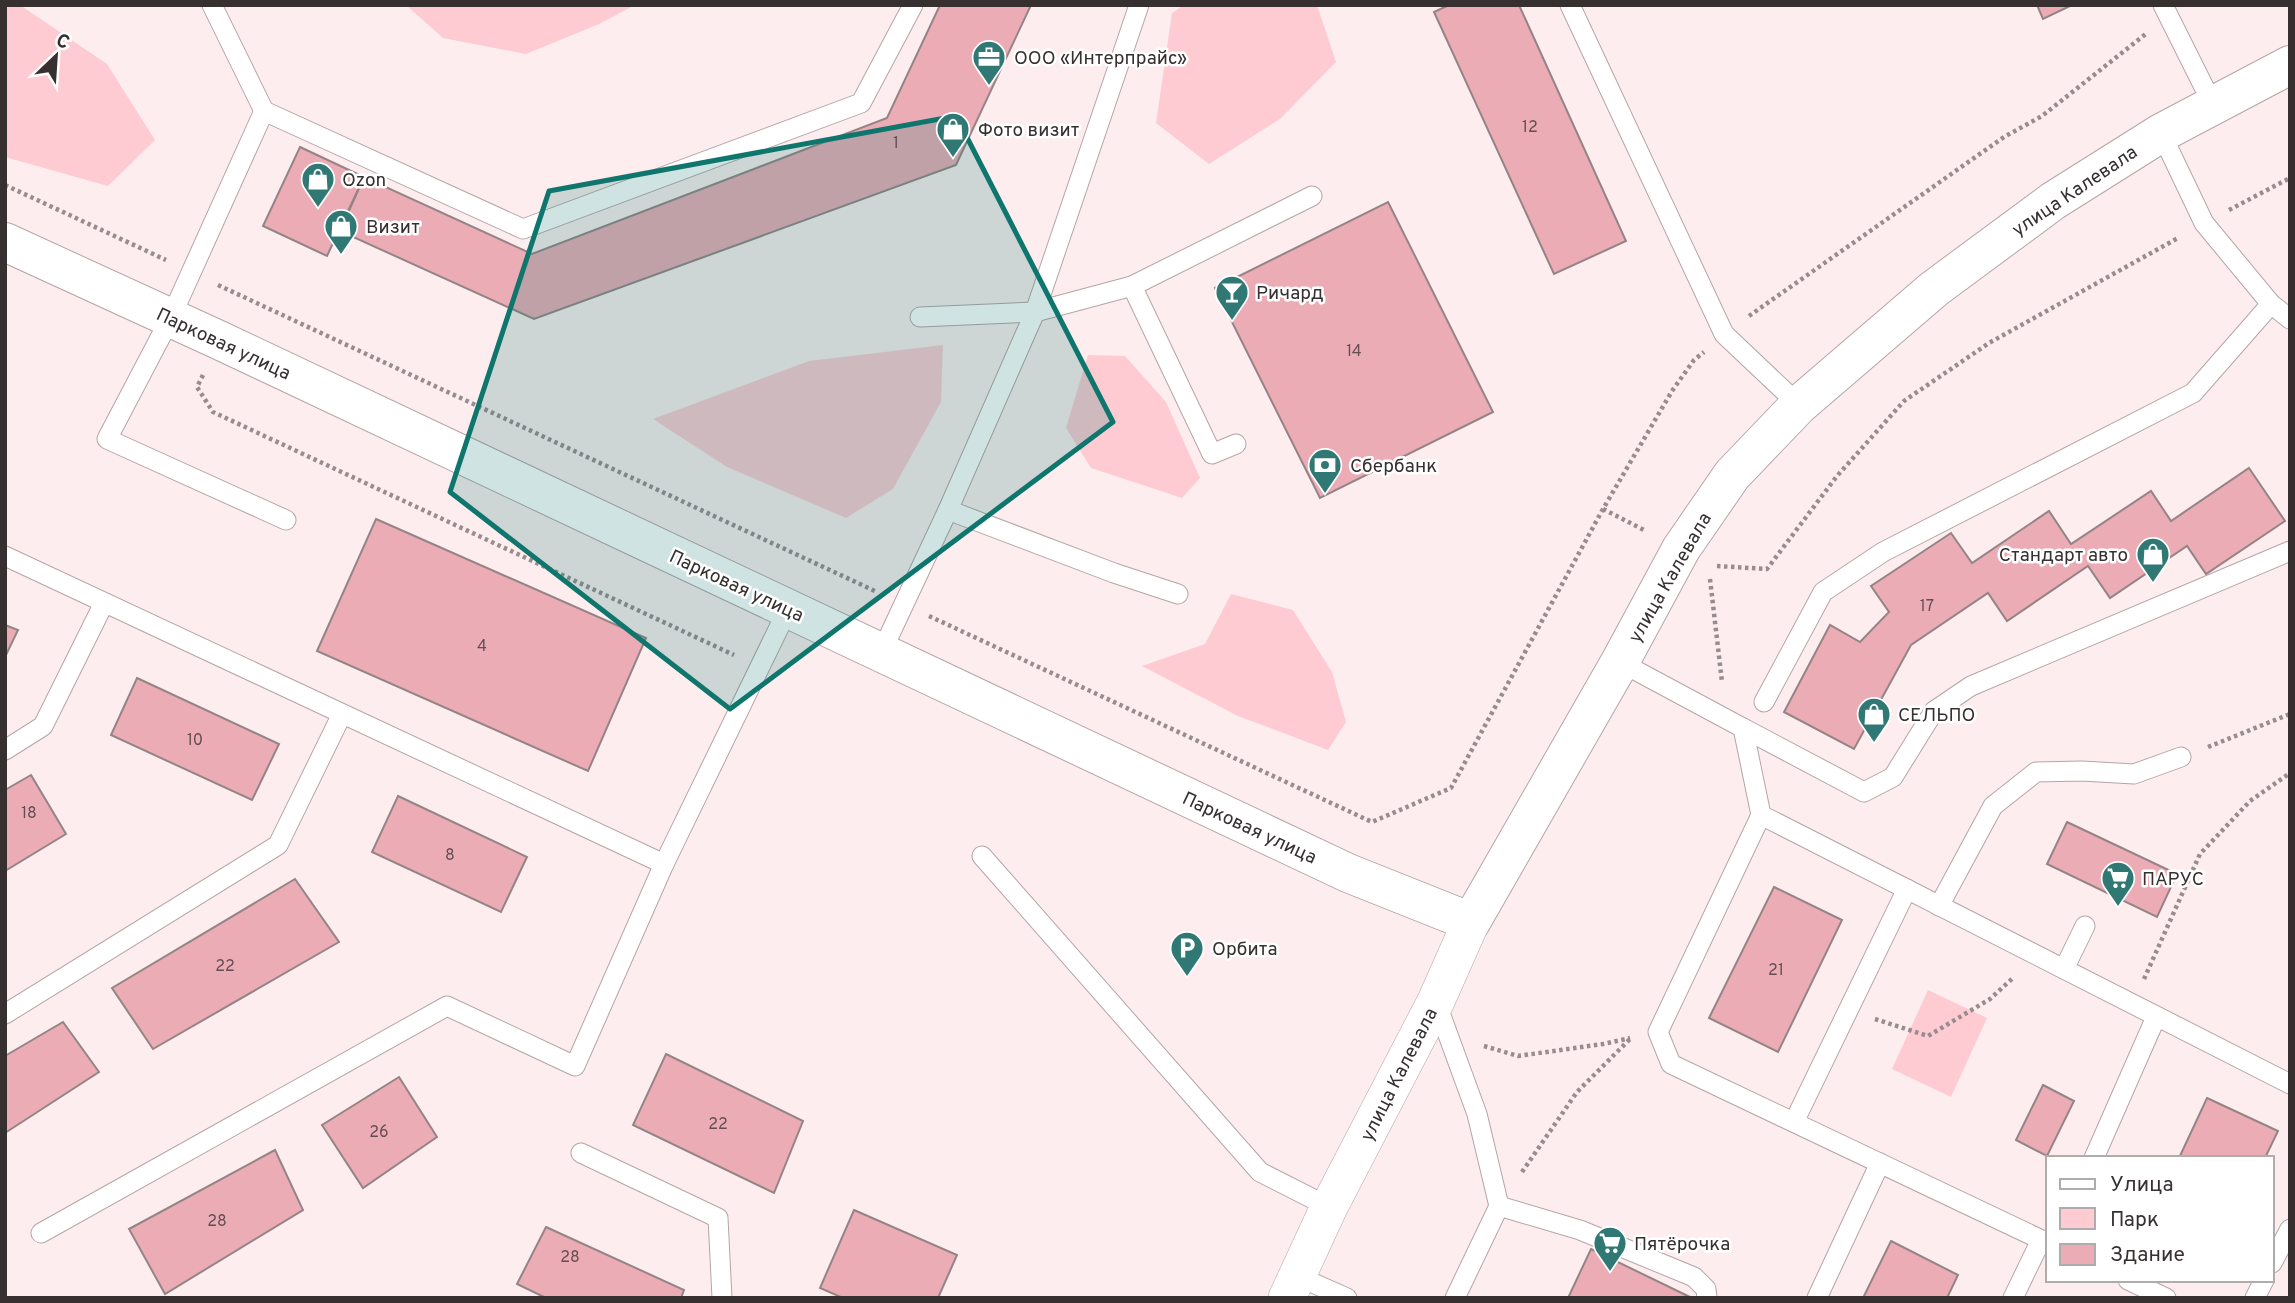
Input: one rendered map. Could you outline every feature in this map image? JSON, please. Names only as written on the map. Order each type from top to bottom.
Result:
[{"type":"main road","name":"улица Калевала","points":[[1471,922],[1620,662],[1681,549],[1732,475],[1799,405],[1934,289],[2053,201],[2161,133],[2290,65]]},
{"type":"main road","name":"Парковая улица","points":[[5,242],[171,317],[1348,873],[1471,922]]},
{"type":"street","name":"улица Калевала","points":[[1292,1287],[1329,1207],[1436,1001],[1471,922]]},
{"type":"lane","points":[[212,5],[264,111],[523,229],[861,103],[913,5]]},
{"type":"lane","points":[[881,653],[948,510],[1035,312],[1139,5]]},
{"type":"lane","points":[[1570,5],[1724,334],[1799,405]]},
{"type":"lane","points":[[2165,11],[2213,105]]},
{"type":"lane","points":[[264,111],[171,317],[107,439],[286,520]]},
{"type":"lane","points":[[2161,133],[2204,223],[2271,304],[2290,319]]},
{"type":"lane","points":[[920,317],[1035,312],[1132,286],[1312,196]]},
{"type":"lane","points":[[1132,286],[1212,454],[1236,444]]},
{"type":"lane","points":[[1764,702],[1823,592],[1883,552],[2193,393],[2271,304]]},
{"type":"lane","points":[[948,510],[1114,573],[1178,594]]},
{"type":"lane","points":[[1620,662],[1864,792],[1892,777],[1934,711],[1971,686],[2290,551]]},
{"type":"lane","points":[[5,556],[664,864]]},
{"type":"lane","points":[[5,750],[43,726],[104,603]]},
{"type":"lane","points":[[41,1233],[447,1006],[575,1066],[664,864],[788,610]]},
{"type":"lane","points":[[5,1014],[278,845],[342,714]]},
{"type":"lane","points":[[1735,723],[1761,816],[1658,1032],[1671,1064],[2045,1241],[2013,1298]]},
{"type":"lane","points":[[1939,906],[1993,806],[2036,772],[2134,774],[2181,757]]},
{"type":"lane","points":[[1761,816],[2290,1084]]},
{"type":"lane","points":[[982,856],[1260,1172],[1329,1207]]},
{"type":"lane","points":[[1794,1122],[1907,889]]},
{"type":"lane","points":[[2064,969],[2085,926]]},
{"type":"lane","points":[[1436,1001],[1477,1114],[1499,1206],[1455,1298]]},
{"type":"lane","points":[[2095,1156],[2156,1017]]},
{"type":"lane","points":[[581,1153],[718,1218],[722,1298]]},
{"type":"lane","points":[[1816,1298],[1880,1163]]},
{"type":"lane","points":[[1499,1206],[1580,1230],[1694,1277],[1706,1289],[1707,1298]]},
{"type":"lane","points":[[2274,1259],[2290,1228]]},
{"type":"lane","points":[[2132,1282],[2166,1298]]},
{"type":"lane","points":[[2255,1298],[2263,1282]]},
{"type":"lane","points":[[1292,1287],[1347,1298]]},
{"type":"path","points":[[5,185],[1372,822],[1451,788],[1603,509],[1672,391],[1695,360],[1724,334],[2004,137],[2042,116],[2165,11]]},
{"type":"path","points":[[1708,565],[1767,569],[1837,476],[1904,401],[1989,343],[2290,178]]},
{"type":"path","points":[[243,297],[197,387],[213,412],[760,667]]},
{"type":"path","points":[[1710,578],[1735,723]]},
{"type":"path","points":[[2181,757],[2290,714]]},
{"type":"path","points":[[2132,1004],[2200,854],[2250,801],[2290,773]]},
{"type":"path","points":[[1848,1011],[1928,1036],[1990,999],[2037,956]]},
{"type":"path","points":[[1449,1036],[1518,1056],[1603,1044],[1632,1037],[1577,1092],[1499,1206]]},
{"type":"highlighted area","points":[[956,116],[1113,422],[730,709],[450,492],[549,191]]},
{"type":"green space","points":[[5,5],[20,5],[107,64],[155,140],[108,186],[5,157]]},
{"type":"green space","points":[[406,5],[635,5],[599,24],[526,54],[443,38]]},
{"type":"green space","points":[[1184,5],[1317,5],[1336,62],[1280,119],[1209,164],[1156,123],[1172,13]]},
{"type":"green space","points":[[943,345],[941,402],[893,489],[846,518],[727,467],[653,419],[809,361]]},
{"type":"green space","points":[[1088,355],[1125,356],[1166,402],[1200,478],[1182,498],[1091,468],[1066,428]]},
{"type":"green space","points":[[1231,594],[1293,610],[1332,672],[1346,722],[1328,750],[1238,716],[1142,666],[1205,644]]},
{"type":"green space","points":[[1928,990],[1987,1018],[1951,1097],[1892,1069]]},
{"type":"building","points":[[940,5],[1031,5],[956,165],[534,319],[340,231],[364,177],[532,254],[887,118]]},
{"type":"building","points":[[1449,5],[1519,5],[1626,241],[1554,274],[1434,12]]},
{"type":"building","points":[[2037,5],[2072,5],[2043,19]]},
{"type":"building","points":[[300,147],[364,177],[327,256],[263,226]]},
{"type":"building","points":[[1388,202],[1493,412],[1320,498],[1215,288]]},
{"type":"building","points":[[2249,468],[2285,521],[2206,574],[2187,546],[2110,598],[2088,566],[2007,621],[1988,593],[1911,645],[1854,749],[1784,712],[1830,625],[1860,642],[1889,612],[1871,586],[1951,533],[1972,563],[2049,511],[2071,544],[2151,491],[2171,521]]},
{"type":"building","points":[[376,519],[646,638],[588,771],[317,651]]},
{"type":"building","points":[[5,625],[18,630],[5,657]]},
{"type":"building","points":[[137,678],[279,744],[252,800],[111,735]]},
{"type":"building","points":[[31,775],[66,834],[5,871],[5,790]]},
{"type":"building","points":[[398,796],[527,857],[501,912],[372,852]]},
{"type":"building","points":[[2067,822],[2177,874],[2157,917],[2047,864]]},
{"type":"building","points":[[295,879],[339,942],[153,1049],[112,988]]},
{"type":"building","points":[[1774,887],[1842,920],[1778,1052],[1709,1018]]},
{"type":"building","points":[[63,1022],[99,1072],[5,1133],[5,1056]]},
{"type":"building","points":[[666,1054],[803,1121],[774,1193],[633,1125]]},
{"type":"building","points":[[399,1077],[437,1137],[363,1188],[322,1125]]},
{"type":"building","points":[[2043,1085],[2074,1101],[2047,1156],[2016,1140]]},
{"type":"building","points":[[2207,1098],[2278,1131],[2266,1156],[2180,1156]]},
{"type":"building","points":[[275,1150],[303,1210],[165,1294],[129,1229]]},
{"type":"building","points":[[854,1210],[957,1255],[938,1298],[843,1298],[820,1288]]},
{"type":"building","points":[[546,1227],[684,1290],[681,1298],[546,1298],[517,1284]]},
{"type":"building","points":[[1891,1241],[1958,1275],[1947,1298],[1863,1298]]},
{"type":"building","name":"Пятёрочка","points":[[1591,1249],[1692,1298],[1568,1298]]},
{"type":"place","name":"ООО «Интерпрайс»","points":[[989,87]]},
{"type":"place","name":"Фото визит","points":[[953,159]]},
{"type":"place","name":"Ozon","points":[[318,209]]},
{"type":"place","name":"Визит","points":[[341,256]]},
{"type":"place","name":"Ричард","points":[[1232,322]]},
{"type":"place","name":"Сбербанк","points":[[1325,495]]},
{"type":"place","name":"Стандарт авто","points":[[2153,584]]},
{"type":"place","name":"СЕЛЬПО","points":[[1874,744]]},
{"type":"place","name":"ПАРУС","points":[[2118,908]]},
{"type":"place","name":"Орбита","points":[[1187,978]]},
{"type":"place","name":"Пятёрочка","points":[[1610,1273]]}]
